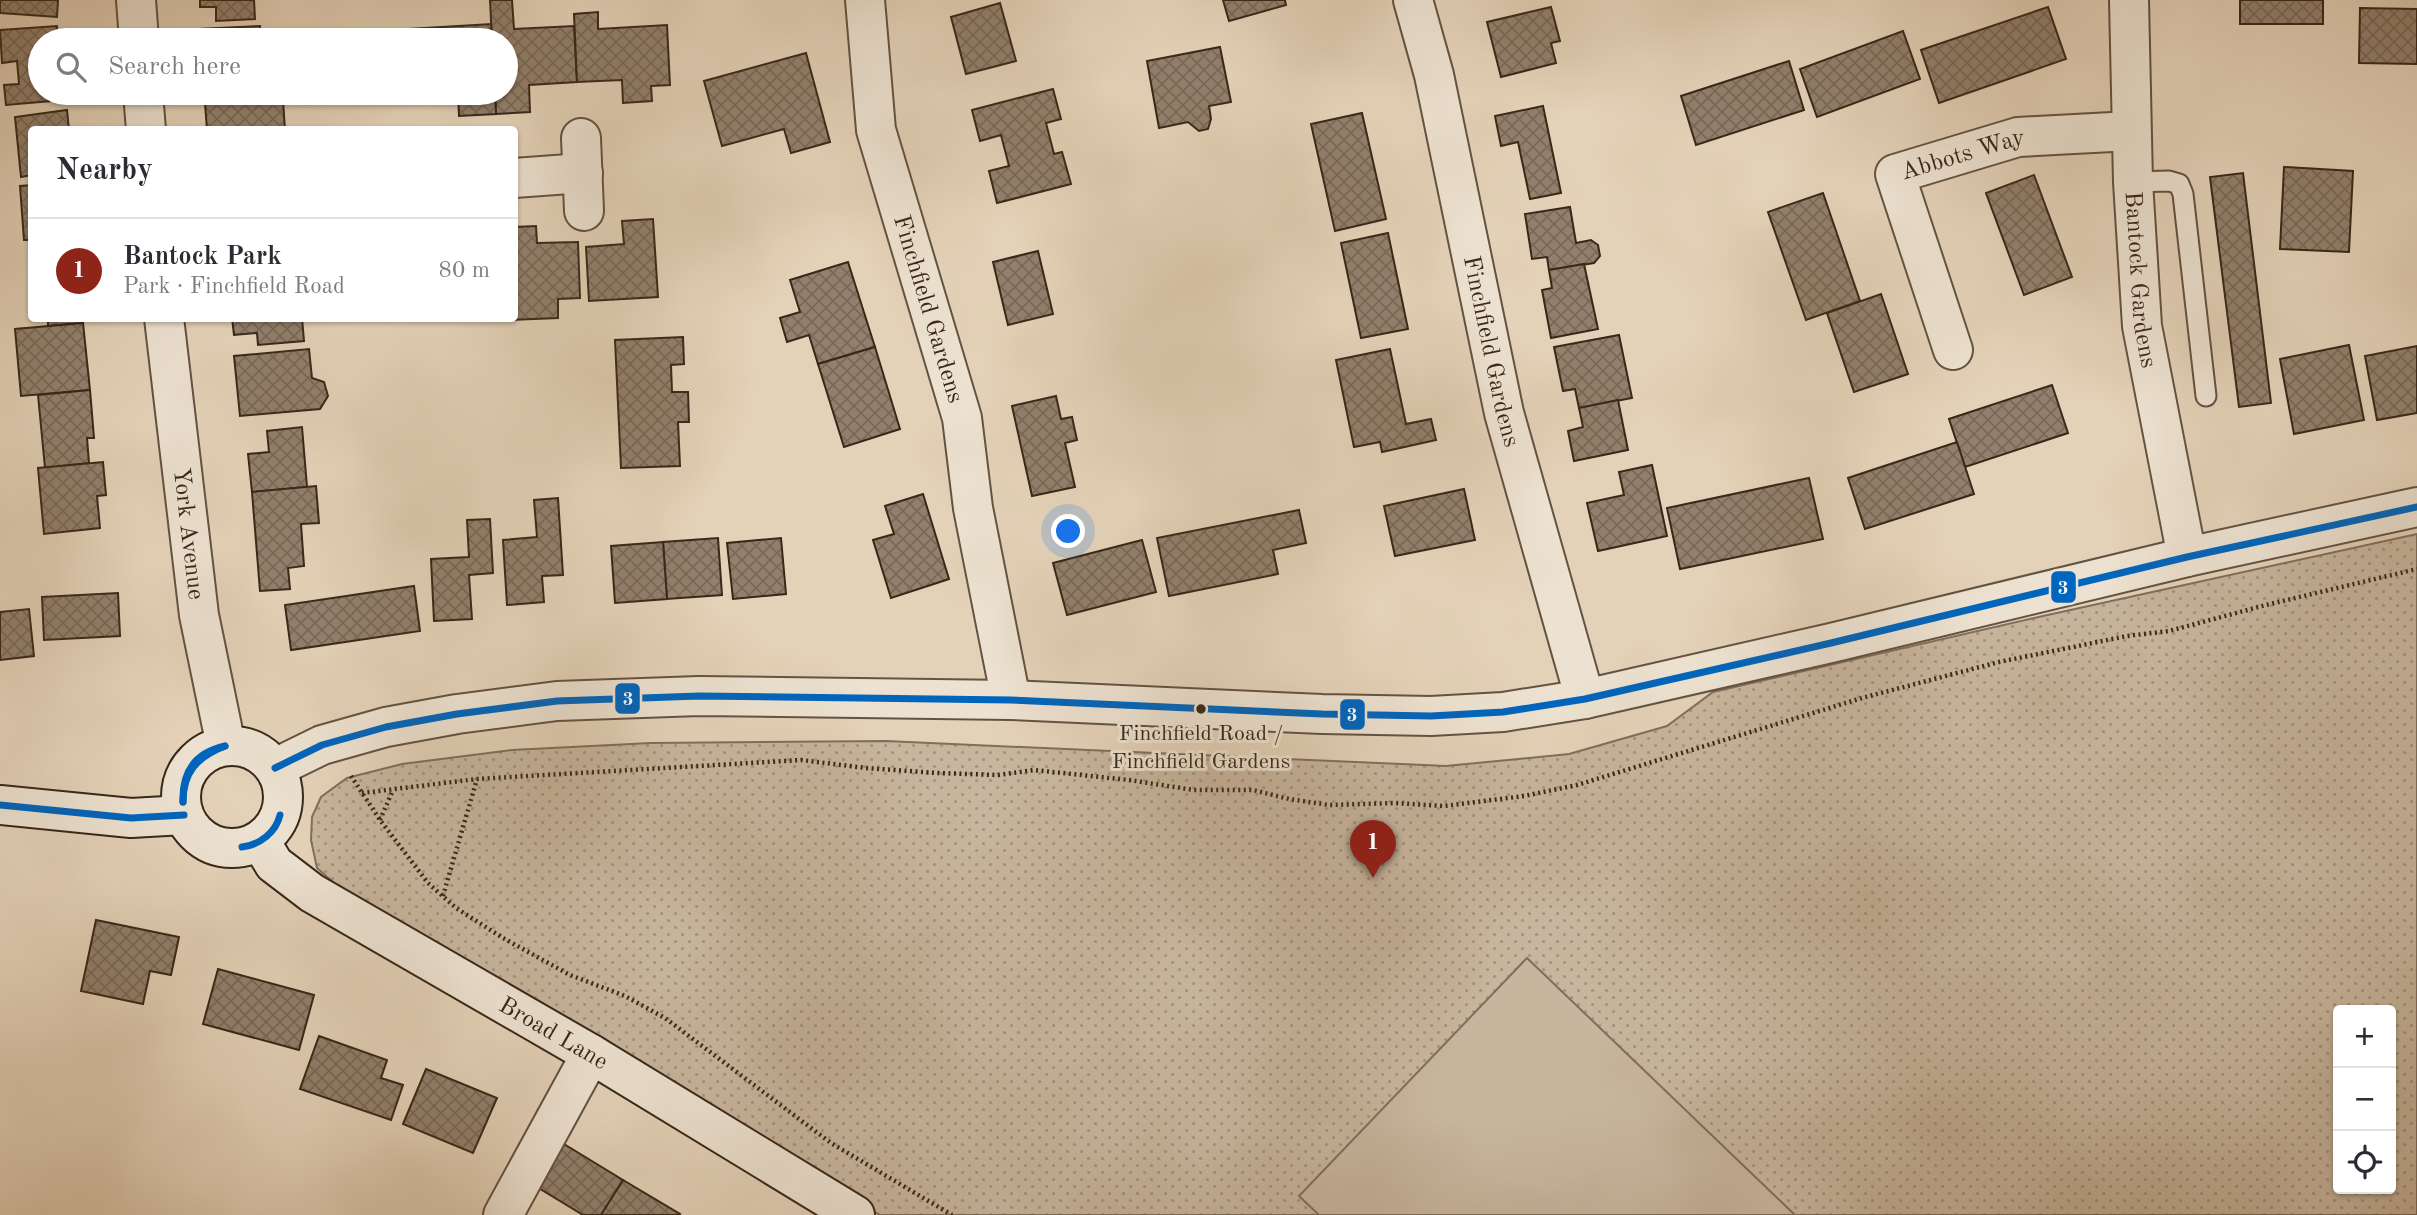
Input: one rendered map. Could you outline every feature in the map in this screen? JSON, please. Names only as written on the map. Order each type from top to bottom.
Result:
[{"type":"street","points":[[136,0],[138,28]]},
{"type":"street","name":"Finchfield Gardens","points":[[865,0],[876,130],[962,418],[973,508],[1011,700]]},
{"type":"street","name":"Finchfield Gardens","points":[[1413,0],[1434,75],[1504,414],[1585,699]]},
{"type":"street","name":"Bantock Gardens","points":[[2129,0],[2133,182],[2142,326],[2186,557]]},
{"type":"street","points":[[144,105],[146,126]]},
{"type":"street","name":"Abbots Way","points":[[1953,351],[1895,174],[2018,137],[2132,131]]},
{"type":"street","points":[[518,177],[582,156],[584,211]]},
{"type":"street","name":"York Avenue","points":[[164,322],[199,615],[226,746]]},
{"type":"street","points":[[275,768],[322,745],[386,727],[457,714],[557,701],[699,696],[1011,700],[1322,714],[1431,716],[1503,712],[1585,699],[2186,557],[2417,507]]},
{"type":"street","points":[[226,746],[240,746],[265,757],[275,768],[285,799],[273,830],[260,841],[231,849],[216,846],[191,829],[181,800],[182,785],[188,770],[205,754],[226,746]]},
{"type":"street","points":[[0,805],[131,818],[184,815]]},
{"type":"street","name":"Broad Lane","points":[[260,841],[274,864],[312,893],[591,1054],[855,1215]]},
{"type":"street","points":[[503,1215],[591,1054]]},
{"type":"lane","points":[[2133,182],[2169,181],[2179,184],[2183,194],[2206,396]]},
{"type":"path","points":[[322,745],[348,772],[380,820],[428,883],[456,908],[545,962],[570,975],[625,996],[666,1018],[831,1143],[951,1215]]},
{"type":"path","points":[[442,896],[477,779]]},
{"type":"path","points":[[380,820],[393,790]]},
{"type":"shaded area","points":[[2417,534],[2417,1215],[880,1215],[341,889],[317,868],[311,840],[312,817],[321,797],[347,778],[402,764],[512,750],[651,743],[886,741],[1446,766],[1569,754],[1667,726],[1713,692]]},
{"type":"shaded area","points":[[1527,958],[1795,1215],[1319,1215],[1299,1196]]},
{"type":"building","points":[[0,0],[58,0],[57,17],[0,13]]},
{"type":"building","points":[[200,0],[254,0],[255,19],[216,21],[216,7],[200,7]]},
{"type":"building","points":[[490,0],[512,0],[514,28],[491,28]]},
{"type":"building","points":[[1223,0],[1285,0],[1286,5],[1229,21]]},
{"type":"building","points":[[2240,0],[2323,0],[2323,24],[2240,24]]},
{"type":"building","points":[[1000,3],[1016,61],[966,74],[951,17]]},
{"type":"building","points":[[1551,7],[1560,41],[1551,43],[1556,63],[1501,77],[1487,22]]},
{"type":"building","points":[[2048,7],[2066,59],[1939,103],[1921,50]]},
{"type":"building","points":[[2360,8],[2417,9],[2417,64],[2359,63]]},
{"type":"building","points":[[598,12],[598,29],[667,25],[670,85],[651,86],[652,101],[623,103],[622,80],[577,82],[574,14]]},
{"type":"building","points":[[491,24],[491,28],[425,28]]},
{"type":"building","points":[[260,26],[260,28],[219,28]]},
{"type":"building","points":[[574,26],[577,82],[529,85],[530,112],[496,114],[496,105],[518,105],[518,29]]},
{"type":"building","points":[[28,28],[28,103],[6,105],[4,85],[19,84],[17,61],[2,63],[0,30]]},
{"type":"building","points":[[1903,31],[1920,79],[1817,117],[1800,69]]},
{"type":"building","points":[[1220,47],[1231,102],[1209,106],[1211,119],[1208,129],[1199,131],[1188,122],[1159,128],[1147,61]]},
{"type":"building","points":[[806,53],[830,142],[791,153],[784,129],[722,146],[704,81]]},
{"type":"building","points":[[1789,61],[1804,110],[1696,145],[1681,96]]},
{"type":"building","points":[[1053,89],[1061,119],[1046,123],[1054,154],[1062,152],[1071,184],[997,203],[989,171],[1009,166],[1001,135],[980,141],[972,110]]},
{"type":"building","points":[[205,105],[283,105],[285,126],[207,126]]},
{"type":"building","points":[[459,105],[496,105],[496,114],[459,116]]},
{"type":"building","points":[[1543,106],[1561,193],[1530,199],[1518,142],[1501,146],[1495,116]]},
{"type":"building","points":[[67,110],[69,126],[28,126],[28,176],[21,177],[15,117]]},
{"type":"building","points":[[1362,113],[1386,219],[1335,231],[1311,124]]},
{"type":"building","points":[[2284,167],[2353,171],[2349,252],[2280,249]]},
{"type":"building","points":[[2243,173],[2271,403],[2239,407],[2210,177]]},
{"type":"building","points":[[2034,175],[2072,277],[2024,295],[1986,193]]},
{"type":"building","points":[[28,185],[28,240],[24,240],[20,186]]},
{"type":"building","points":[[1823,193],[1860,301],[1806,320],[1768,212]]},
{"type":"building","points":[[1570,207],[1576,243],[1591,240],[1598,245],[1600,256],[1594,263],[1549,270],[1547,257],[1532,259],[1525,214]]},
{"type":"building","points":[[653,219],[658,297],[589,301],[586,247],[624,244],[622,221]]},
{"type":"building","points":[[536,226],[537,243],[578,242],[580,298],[558,299],[558,318],[518,320],[518,227]]},
{"type":"building","points":[[1388,233],[1408,329],[1361,338],[1341,243]]},
{"type":"building","points":[[1038,251],[1053,314],[1008,325],[993,262]]},
{"type":"building","points":[[848,262],[875,347],[818,364],[809,335],[787,342],[780,318],[800,312],[790,280]]},
{"type":"building","points":[[1584,264],[1598,329],[1551,338],[1542,290],[1552,288],[1549,270]]},
{"type":"building","points":[[1881,294],[1908,374],[1854,392],[1827,313]]},
{"type":"building","points":[[48,322],[83,322],[83,323],[48,326]]},
{"type":"building","points":[[232,322],[302,322],[304,341],[258,345],[257,333],[234,335]]},
{"type":"building","points":[[83,323],[90,390],[21,396],[15,329]]},
{"type":"building","points":[[1619,335],[1632,398],[1579,408],[1575,389],[1563,391],[1554,347]]},
{"type":"building","points":[[683,337],[684,364],[671,365],[672,392],[688,392],[689,422],[678,422],[680,466],[621,468],[615,340]]},
{"type":"building","points":[[2349,345],[2364,420],[2294,434],[2280,359]]},
{"type":"building","points":[[2417,346],[2417,413],[2377,420],[2365,356]]},
{"type":"building","points":[[875,347],[900,429],[844,447],[818,364]]},
{"type":"building","points":[[309,349],[312,378],[324,382],[328,396],[320,409],[240,416],[234,356]]},
{"type":"building","points":[[1390,349],[1406,424],[1431,419],[1436,440],[1382,452],[1380,442],[1354,447],[1336,360]]},
{"type":"building","points":[[2052,385],[2068,433],[1965,467],[1949,419]]},
{"type":"building","points":[[90,390],[94,438],[87,438],[89,463],[45,468],[38,395]]},
{"type":"building","points":[[1056,396],[1061,419],[1072,417],[1077,440],[1065,443],[1075,487],[1032,496],[1012,406]]},
{"type":"building","points":[[1618,400],[1628,450],[1574,461],[1568,431],[1583,427],[1579,408]]},
{"type":"building","points":[[302,427],[307,487],[252,492],[248,454],[269,452],[267,431]]},
{"type":"building","points":[[1957,442],[1974,494],[1865,529],[1848,478]]},
{"type":"building","points":[[103,462],[106,495],[97,496],[100,528],[44,534],[38,468]]},
{"type":"building","points":[[1652,465],[1667,536],[1598,551],[1587,503],[1624,495],[1619,472]]},
{"type":"building","points":[[1809,478],[1823,539],[1680,569],[1667,508]]},
{"type":"building","points":[[316,486],[319,523],[301,524],[304,566],[288,568],[290,589],[260,591],[252,492]]},
{"type":"building","points":[[1464,489],[1475,540],[1395,556],[1384,506]]},
{"type":"building","points":[[923,494],[949,579],[891,598],[873,540],[894,534],[885,506]]},
{"type":"building","points":[[558,498],[563,575],[542,576],[544,602],[507,605],[503,540],[537,537],[534,500]]},
{"type":"building","points":[[1299,510],[1306,543],[1273,550],[1278,574],[1169,596],[1157,538]]},
{"type":"building","points":[[490,519],[493,573],[469,575],[472,619],[434,621],[431,559],[469,557],[467,520]]},
{"type":"building","points":[[718,538],[722,595],[667,599],[663,542]]},
{"type":"building","points":[[781,538],[786,594],[733,599],[727,543]]},
{"type":"building","points":[[1142,540],[1156,592],[1067,615],[1053,563]]},
{"type":"building","points":[[663,542],[667,599],[615,603],[611,546]]},
{"type":"building","points":[[414,586],[420,631],[291,650],[285,605]]},
{"type":"building","points":[[118,593],[120,636],[44,640],[42,597]]},
{"type":"building","points":[[29,609],[34,656],[0,660],[0,612]]},
{"type":"building","points":[[96,920],[179,937],[171,975],[150,971],[143,1004],[81,991]]},
{"type":"building","points":[[218,969],[314,995],[299,1050],[203,1024]]},
{"type":"building","points":[[319,1036],[387,1060],[381,1078],[403,1085],[391,1120],[300,1089]]},
{"type":"building","points":[[426,1069],[497,1098],[473,1153],[403,1124]]},
{"type":"building","points":[[559,1141],[623,1180],[601,1215],[583,1215],[532,1184]]},
{"type":"building","points":[[623,1180],[680,1214],[601,1215]]},
{"type":"transit line","name":"3","points":[[275,768],[322,745],[386,727],[457,714],[557,701],[699,696],[1011,700],[1322,714],[1431,716],[1503,712],[1585,699],[2187,557],[2417,507]]},
{"type":"transit line","name":"3","points":[[183,802],[185,782],[192,766],[205,754],[225,746]]},
{"type":"transit line","name":"3","points":[[183,802],[186,782],[194,767],[207,755],[225,746]]},
{"type":"transit line","name":"3","points":[[0,805],[131,818],[184,815]]},
{"type":"transit line","name":"3","points":[[242,847],[255,844],[266,837],[275,827],[280,815]]},
{"type":"place","name":"Finchfield Road / Finchfield Gardens","points":[[1201,709]]},
{"type":"place","name":"Bantock Park","points":[[1373,878]]}]
